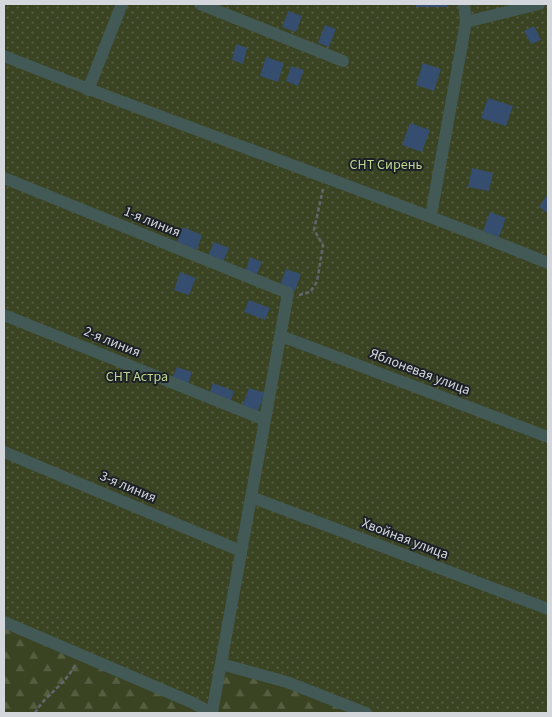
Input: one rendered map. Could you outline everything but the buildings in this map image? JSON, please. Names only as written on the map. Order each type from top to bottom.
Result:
[{"type":"street","points":[[88,90],[122,4]]},
{"type":"street","points":[[200,4],[343,61]]},
{"type":"street","points":[[431,215],[466,22],[464,4]]},
{"type":"street","points":[[466,22],[539,4]]},
{"type":"street","points":[[4,56],[88,90],[431,215],[548,263]]},
{"type":"street","name":"1-я линия","points":[[4,178],[288,294]]},
{"type":"street","points":[[4,622],[192,702],[212,713],[288,294]]},
{"type":"street","name":"2-я линия","points":[[4,315],[265,420]]},
{"type":"street","name":"Яблоневая улица","points":[[281,336],[548,437]]},
{"type":"street","name":"3-я линия","points":[[4,452],[241,550]]},
{"type":"street","name":"Хвойная улица","points":[[251,497],[548,609]]},
{"type":"street","points":[[221,664],[287,682],[366,713]]},
{"type":"path","points":[[288,294],[294,297],[310,292],[317,282],[323,245],[320,238],[315,235],[314,230],[320,198],[329,178]]},
{"type":"path","points":[[34,713],[42,701],[53,694],[74,668],[80,654]]},
{"type":"green space","name":"СНТ Сирень","points":[[4,4],[548,4],[548,713],[368,713],[213,707],[4,622]]},
{"type":"green space","points":[[4,622],[209,711],[223,668],[368,713],[4,713]]},
{"type":"park label","name":"СНТ Астра","points":[[137,377]]}]
